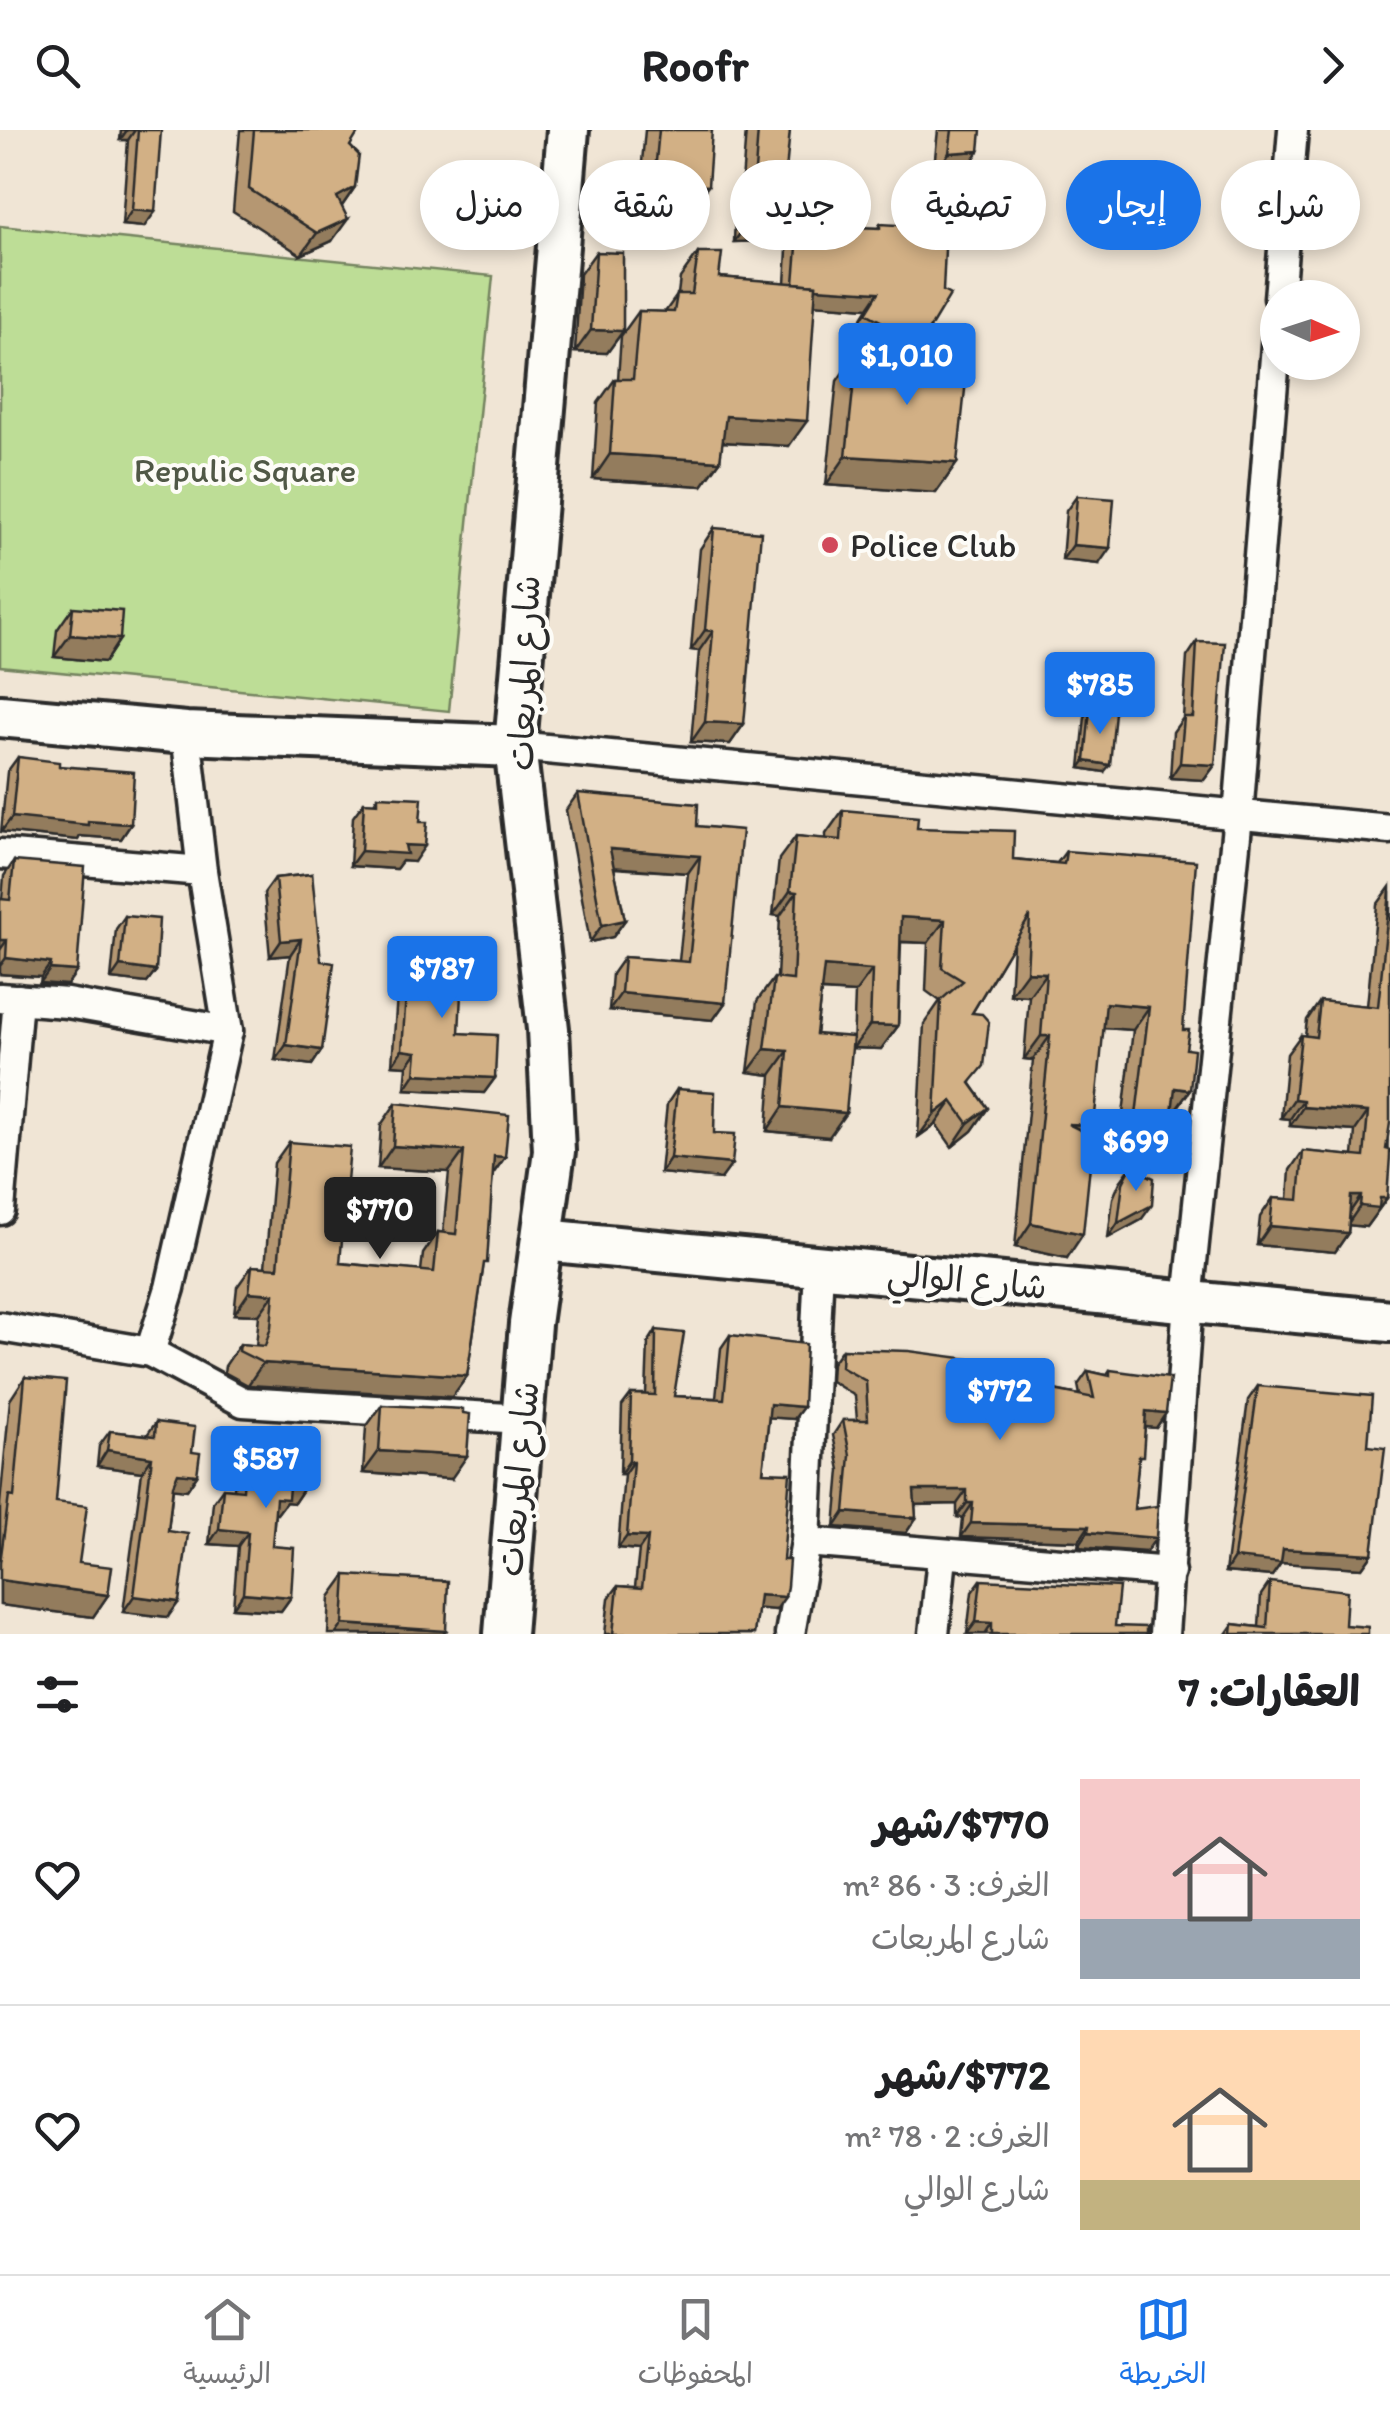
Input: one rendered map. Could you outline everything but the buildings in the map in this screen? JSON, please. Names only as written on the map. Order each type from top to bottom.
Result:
[{"type":"main road","name":"شارع المربعات","points":[[505,1634],[523,1418],[554,1152],[551,1078],[515,746],[568,130]]},
{"type":"main road","points":[[0,716],[186,733],[515,746]]},
{"type":"main road","name":"شارع الوالي","points":[[544,1240],[1390,1321]]},
{"type":"street","points":[[1280,280],[1292,130]]},
{"type":"street","points":[[1164,1634],[1188,1301],[1238,816],[1273,380]]},
{"type":"street","points":[[150,1352],[170,1288],[228,1032],[202,872],[186,733]]},
{"type":"street","points":[[515,746],[1390,829]]},
{"type":"street","points":[[0,854],[202,872]]},
{"type":"street","points":[[0,1210],[9,998],[66,1003],[228,1032]]},
{"type":"street","points":[[790,1634],[806,1542],[819,1267]]},
{"type":"street","points":[[0,1327],[150,1352],[243,1402],[523,1418]]},
{"type":"street","points":[[806,1542],[1170,1572]]},
{"type":"street","points":[[934,1634],[942,1556]]},
{"type":"green space","name":"Repulic Square","points":[[0,226],[493,276],[449,711],[0,666]]},
{"type":"place","name":"Police Club","points":[[830,545]]}]
